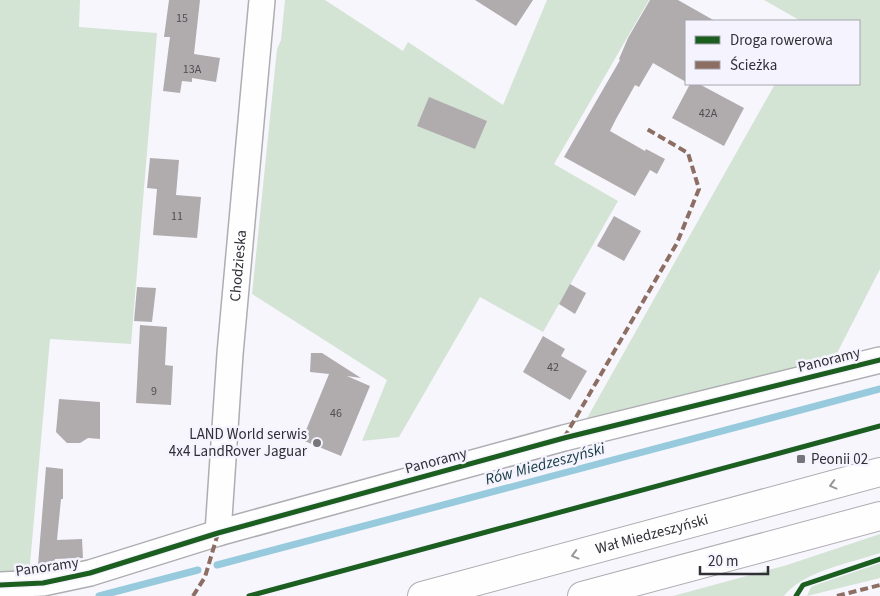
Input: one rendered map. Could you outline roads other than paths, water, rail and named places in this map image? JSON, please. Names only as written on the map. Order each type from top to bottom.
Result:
[{"type":"main road","name":"Wał Miedzeszyński","points":[[422,596],[880,472]]},
{"type":"main road","points":[[582,596],[880,516]]},
{"type":"street","name":"Chodzieska","points":[[218,533],[230,354],[262,0]]},
{"type":"street","name":"Panoramy","points":[[0,585],[43,583],[90,573],[218,533],[564,438],[880,360]]},
{"type":"waterway","name":"Rów Miedzeszyński","points":[[217,565],[880,389]]},
{"type":"waterway","name":"Rów Miedzeszyński","points":[[99,596],[198,570]]},
{"type":"place","name":"LAND World serwis 4x4 LandRover Jaguar","points":[[317,443]]},
{"type":"place","name":"Peonii 02","points":[[801,459]]}]
